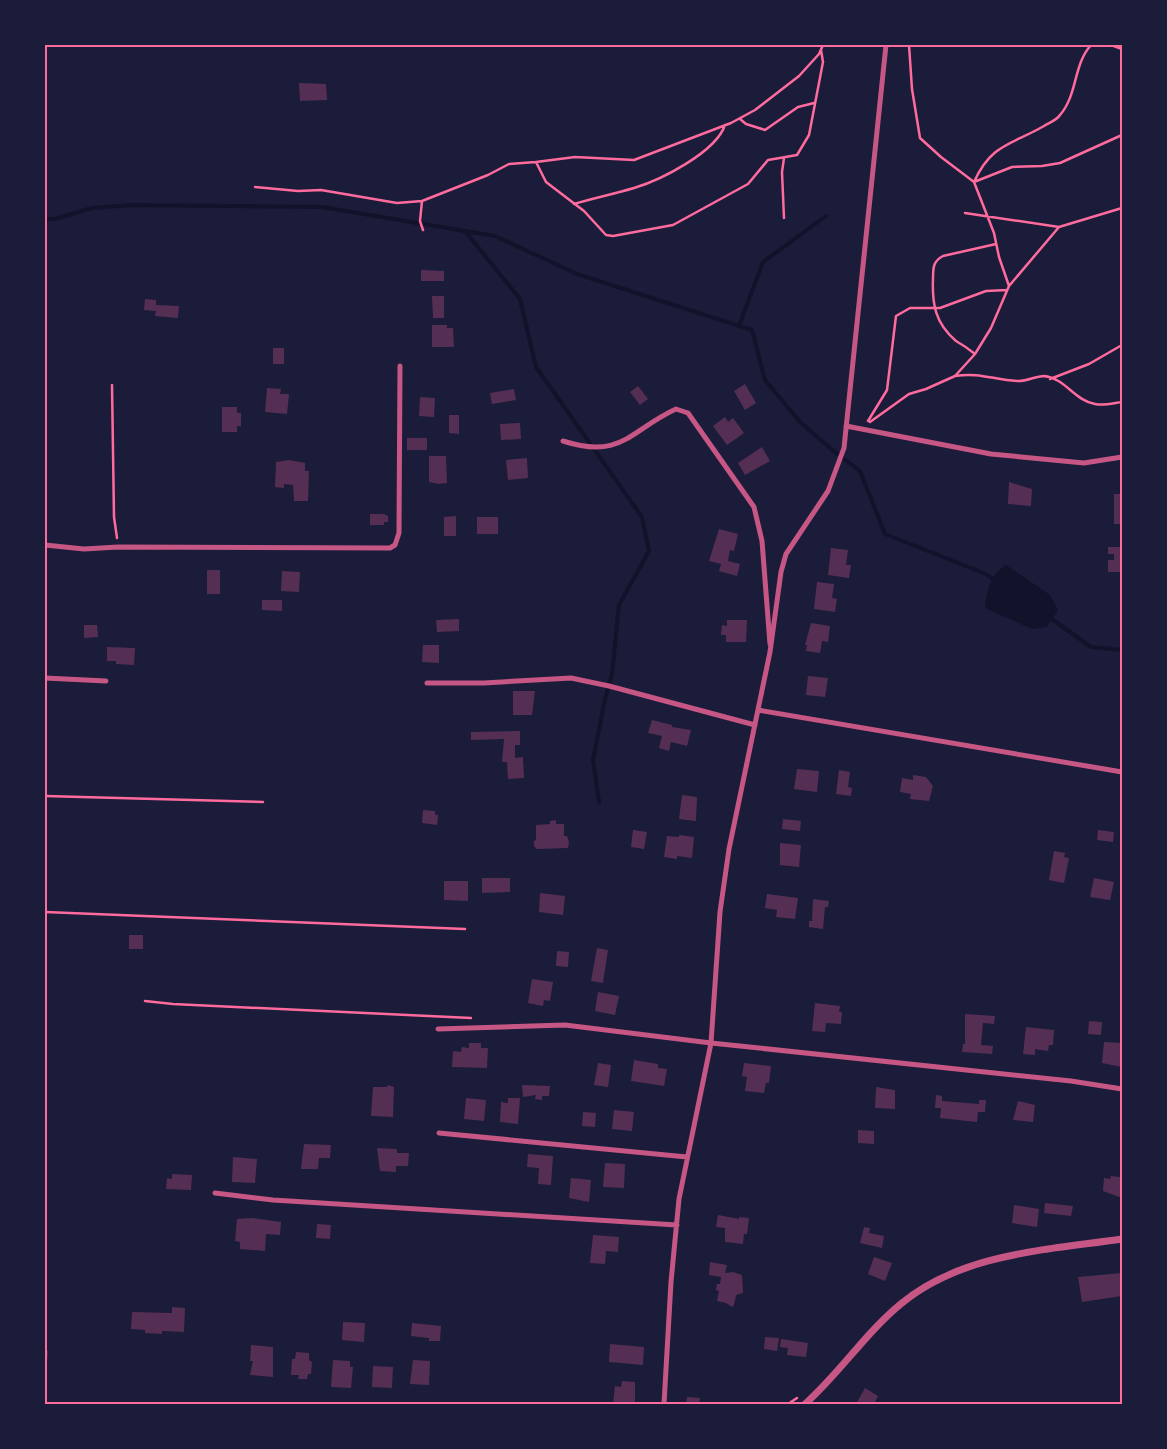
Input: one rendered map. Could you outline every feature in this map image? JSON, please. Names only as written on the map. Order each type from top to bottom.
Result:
[{"type":"street","points":[[664,1404],[677,1225],[687,1157],[711,1043],[722,888],[770,652],[781,572],[786,554],[828,491],[844,448],[886,45]]},
{"type":"street","points":[[45,545],[84,549],[118,547],[384,549],[395,545],[399,533],[400,366]]},
{"type":"street","points":[[563,441],[578,446],[604,446],[632,437],[676,409],[682,409],[688,413],[754,507],[762,541],[770,652]]},
{"type":"street","points":[[846,426],[992,454],[1084,463],[1122,457]]},
{"type":"street","points":[[45,678],[106,682]]},
{"type":"street","points":[[427,683],[484,683],[571,678],[609,686],[755,725]]},
{"type":"street","points":[[758,710],[1122,772]]},
{"type":"street","points":[[438,1029],[565,1025],[711,1043],[1071,1081],[1122,1089]]},
{"type":"street","points":[[439,1133],[687,1157]]},
{"type":"street","points":[[215,1193],[273,1200],[677,1225]]},
{"type":"street","points":[[805,1404],[902,1303],[938,1279],[986,1261],[1122,1239]]},
{"type":"path","points":[[255,187],[321,190],[398,203],[422,201],[488,176],[509,164],[575,157],[634,160],[725,125],[755,110],[798,76],[821,50],[823,45]]},
{"type":"path","points":[[909,45],[912,90],[920,138],[974,182],[988,217],[1010,286]]},
{"type":"path","points":[[974,182],[982,164],[1005,144],[1060,117],[1072,96],[1083,53],[1090,45]]},
{"type":"path","points":[[1111,45],[1122,49]]},
{"type":"path","points":[[536,162],[546,182],[574,204],[606,235],[613,236],[654,230],[673,225],[748,184],[763,163],[774,157],[784,158],[797,155],[803,148],[809,135],[823,62],[821,50]]},
{"type":"path","points":[[739,118],[746,124],[765,130],[798,107],[814,103]]},
{"type":"path","points":[[574,204],[636,188],[663,176],[701,155],[717,140],[725,125]]},
{"type":"path","points":[[974,182],[1012,167],[1060,163],[1122,135]]},
{"type":"path","points":[[784,158],[782,172],[784,218]]},
{"type":"path","points":[[422,201],[420,221],[423,230]]},
{"type":"path","points":[[965,213],[1026,220],[1059,227],[1122,208]]},
{"type":"path","points":[[952,377],[975,354],[991,328],[1007,290],[1059,227]]},
{"type":"path","points":[[975,354],[952,337],[933,308],[931,294],[933,267],[937,259],[996,244]]},
{"type":"path","points":[[1007,290],[986,292],[948,307],[910,308],[896,316],[887,390],[872,418],[865,425],[884,415],[909,394],[952,377],[968,374],[988,375],[1018,381],[1044,376],[1063,384],[1076,396],[1094,404],[1122,402]]},
{"type":"path","points":[[1050,379],[1083,366],[1122,345]]},
{"type":"path","points":[[112,385],[114,517],[118,547]]},
{"type":"path","points":[[45,796],[263,802]]},
{"type":"path","points":[[45,912],[465,929]]},
{"type":"path","points":[[145,1001],[173,1004],[476,1018]]},
{"type":"path","points":[[788,1404],[802,1394]]},
{"type":"shaded area","points":[[1006,565],[1050,595],[1058,610],[1047,627],[1032,629],[985,608],[990,584],[996,573]]},
{"type":"building","points":[[299,83],[326,84],[327,100],[300,101]]},
{"type":"building","points":[[421,270],[444,271],[444,281],[421,281]]},
{"type":"building","points":[[432,296],[444,296],[444,318],[433,318]]},
{"type":"building","points":[[145,299],[156,300],[156,305],[179,306],[178,318],[155,316],[156,311],[144,310]]},
{"type":"building","points":[[432,325],[447,325],[447,328],[453,328],[454,347],[432,347]]},
{"type":"building","points":[[273,348],[284,348],[284,364],[273,364]]},
{"type":"building","points":[[745,384],[756,403],[745,410],[734,391]]},
{"type":"building","points":[[638,386],[648,399],[640,405],[630,392]]},
{"type":"building","points":[[267,388],[281,389],[280,394],[289,394],[287,414],[265,412]]},
{"type":"building","points":[[514,389],[516,400],[492,404],[490,393]]},
{"type":"building","points":[[420,397],[435,398],[434,417],[419,416]]},
{"type":"building","points":[[222,407],[237,407],[237,413],[241,413],[241,426],[237,426],[237,432],[222,432]]},
{"type":"building","points":[[449,415],[459,415],[459,434],[449,433]]},
{"type":"building","points":[[725,417],[728,422],[733,418],[744,433],[727,445],[713,426]]},
{"type":"building","points":[[520,423],[521,439],[501,440],[500,424]]},
{"type":"building","points":[[407,438],[427,438],[427,450],[407,450]]},
{"type":"building","points":[[762,447],[770,461],[745,475],[738,463]]},
{"type":"building","points":[[429,456],[446,456],[447,483],[429,482]]},
{"type":"building","points":[[527,458],[528,478],[508,480],[506,460]]},
{"type":"building","points":[[289,460],[305,463],[305,471],[309,471],[308,501],[294,501],[293,485],[284,484],[284,488],[275,487],[276,462]]},
{"type":"building","points":[[1009,482],[1032,489],[1031,506],[1008,504]]},
{"type":"building","points":[[1114,494],[1122,494],[1122,524],[1114,524]]},
{"type":"building","points":[[370,514],[384,514],[388,516],[388,522],[384,522],[384,525],[370,525]]},
{"type":"building","points":[[456,516],[456,536],[444,536],[444,517]]},
{"type":"building","points":[[477,517],[498,517],[498,534],[477,534]]},
{"type":"building","points":[[719,529],[738,534],[734,551],[730,550],[728,561],[740,564],[737,576],[719,571],[721,564],[709,561]]},
{"type":"building","points":[[1108,547],[1122,547],[1122,572],[1108,572],[1108,560],[1114,560],[1114,554],[1108,554]]},
{"type":"building","points":[[831,548],[848,550],[846,565],[851,565],[849,578],[828,575]]},
{"type":"building","points":[[207,570],[220,570],[220,594],[207,594]]},
{"type":"building","points":[[282,571],[300,572],[299,592],[281,591]]},
{"type":"building","points":[[817,582],[834,584],[832,598],[837,599],[835,612],[814,609]]},
{"type":"building","points":[[262,600],[282,600],[282,611],[262,610]]},
{"type":"building","points":[[459,619],[459,631],[437,632],[436,620]]},
{"type":"building","points":[[727,620],[747,620],[746,642],[726,642],[726,635],[721,635],[722,625],[727,626]]},
{"type":"building","points":[[811,623],[830,626],[828,642],[822,641],[820,653],[806,651],[807,645],[805,645]]},
{"type":"building","points":[[84,625],[97,625],[98,637],[84,638]]},
{"type":"building","points":[[423,645],[439,645],[439,663],[422,662]]},
{"type":"building","points":[[107,647],[135,648],[134,665],[116,664],[116,661],[107,661]]},
{"type":"building","points":[[808,676],[828,678],[825,697],[806,695]]},
{"type":"building","points":[[513,691],[535,691],[532,715],[513,715]]},
{"type":"building","points":[[652,720],[672,725],[672,727],[691,730],[687,746],[671,742],[669,751],[659,748],[662,736],[648,733]]},
{"type":"building","points":[[520,731],[520,745],[515,745],[515,758],[523,757],[524,778],[508,779],[507,762],[502,762],[504,739],[471,740],[471,732]]},
{"type":"building","points":[[797,769],[819,771],[817,792],[794,789]]},
{"type":"building","points":[[839,770],[850,772],[848,787],[852,788],[851,796],[836,794]]},
{"type":"building","points":[[913,775],[926,777],[933,786],[929,801],[910,799],[911,794],[900,792],[902,778],[913,780]]},
{"type":"building","points":[[682,795],[697,797],[696,821],[679,819]]},
{"type":"building","points":[[423,810],[435,811],[435,815],[438,815],[437,825],[422,823]]},
{"type":"building","points":[[783,819],[801,821],[800,831],[782,829]]},
{"type":"building","points":[[556,820],[556,824],[564,824],[564,836],[567,836],[569,842],[568,848],[537,849],[534,846],[536,825],[550,824],[550,821]]},
{"type":"building","points":[[633,830],[647,832],[644,849],[631,847]]},
{"type":"building","points":[[1098,830],[1114,832],[1113,842],[1097,840]]},
{"type":"building","points":[[679,835],[694,837],[692,858],[677,856],[677,859],[664,857],[667,836],[679,837]]},
{"type":"building","points":[[780,843],[801,845],[799,867],[780,865]]},
{"type":"building","points":[[1054,851],[1065,853],[1064,857],[1069,858],[1064,883],[1049,880]]},
{"type":"building","points":[[482,878],[510,878],[510,892],[482,893]]},
{"type":"building","points":[[1094,878],[1114,882],[1110,900],[1090,897]]},
{"type":"building","points":[[444,881],[468,881],[468,901],[444,900]]},
{"type":"building","points":[[540,893],[565,896],[563,915],[539,912]]},
{"type":"building","points":[[767,894],[798,898],[795,919],[776,917],[777,910],[765,908]]},
{"type":"building","points":[[813,899],[829,901],[828,907],[825,907],[823,929],[809,927],[809,921],[812,921]]},
{"type":"building","points":[[129,935],[143,935],[143,949],[129,949]]},
{"type":"building","points":[[597,948],[608,950],[603,983],[591,981]]},
{"type":"building","points":[[557,951],[569,952],[568,967],[556,966]]},
{"type":"building","points":[[532,979],[553,982],[550,1001],[544,1000],[543,1006],[528,1003]]},
{"type":"building","points":[[598,992],[619,996],[615,1015],[595,1011]]},
{"type":"building","points":[[815,1003],[840,1006],[839,1012],[842,1012],[841,1024],[826,1023],[825,1032],[812,1031]]},
{"type":"building","points":[[965,1014],[995,1016],[994,1024],[983,1023],[981,1045],[993,1046],[992,1054],[962,1052],[963,1044],[965,1044]]},
{"type":"building","points":[[1089,1021],[1102,1022],[1101,1035],[1088,1034]]},
{"type":"building","points":[[1026,1027],[1054,1030],[1053,1045],[1049,1045],[1048,1051],[1035,1049],[1035,1055],[1023,1054]]},
{"type":"building","points":[[1104,1042],[1122,1043],[1122,1067],[1102,1063]]},
{"type":"building","points":[[469,1043],[481,1043],[481,1048],[488,1048],[487,1068],[452,1067],[453,1051],[461,1052],[462,1047],[469,1048]]},
{"type":"building","points":[[634,1060],[658,1064],[658,1068],[667,1069],[664,1086],[631,1081]]},
{"type":"building","points":[[598,1063],[611,1065],[608,1087],[594,1085]]},
{"type":"building","points":[[744,1063],[771,1066],[769,1083],[766,1083],[764,1093],[745,1091],[747,1077],[742,1076]]},
{"type":"building","points":[[388,1085],[394,1087],[393,1117],[371,1116],[373,1087],[387,1087]]},
{"type":"building","points":[[522,1085],[550,1086],[549,1096],[542,1096],[542,1100],[535,1099],[536,1095],[523,1097]]},
{"type":"building","points":[[876,1087],[895,1090],[895,1109],[875,1108]]},
{"type":"building","points":[[936,1095],[942,1096],[942,1101],[979,1104],[979,1100],[986,1100],[985,1112],[978,1112],[977,1122],[940,1118],[941,1108],[935,1108]]},
{"type":"building","points":[[466,1098],[486,1100],[484,1121],[464,1119]]},
{"type":"building","points":[[508,1098],[520,1098],[518,1124],[500,1122],[501,1102],[508,1103]]},
{"type":"building","points":[[1018,1101],[1035,1105],[1033,1122],[1013,1120]]},
{"type":"building","points":[[614,1110],[634,1112],[632,1131],[612,1129]]},
{"type":"building","points":[[583,1112],[596,1113],[595,1127],[582,1126]]},
{"type":"building","points":[[858,1130],[874,1131],[874,1144],[858,1143]]},
{"type":"building","points":[[304,1144],[331,1145],[330,1158],[319,1158],[318,1169],[301,1169]]},
{"type":"building","points":[[377,1148],[397,1149],[397,1153],[409,1153],[408,1166],[396,1166],[396,1172],[380,1171]]},
{"type":"building","points":[[528,1154],[553,1156],[551,1185],[538,1184],[539,1168],[527,1167]]},
{"type":"building","points":[[233,1157],[257,1159],[255,1183],[232,1182]]},
{"type":"building","points":[[605,1163],[625,1164],[624,1188],[603,1187]]},
{"type":"building","points":[[1121,1171],[1122,1198],[1103,1191],[1104,1178],[1110,1179],[1111,1176],[1120,1177]]},
{"type":"building","points":[[172,1174],[192,1175],[191,1190],[166,1189],[167,1178],[172,1179]]},
{"type":"building","points":[[571,1178],[591,1180],[589,1202],[569,1198]]},
{"type":"building","points":[[1045,1203],[1073,1206],[1071,1216],[1044,1213]]},
{"type":"building","points":[[1014,1205],[1039,1209],[1037,1227],[1012,1223]]},
{"type":"building","points":[[718,1215],[739,1219],[739,1217],[749,1218],[747,1234],[744,1234],[743,1244],[725,1242],[725,1228],[716,1227]]},
{"type":"building","points":[[252,1218],[281,1222],[280,1235],[266,1234],[265,1251],[240,1249],[240,1242],[235,1241],[237,1219]]},
{"type":"building","points":[[317,1224],[331,1225],[330,1239],[316,1238]]},
{"type":"building","points":[[864,1227],[870,1228],[869,1233],[884,1236],[882,1248],[860,1243]]},
{"type":"building","points":[[593,1235],[619,1237],[618,1252],[606,1251],[605,1264],[590,1263]]},
{"type":"building","points":[[874,1257],[892,1263],[885,1281],[868,1274]]},
{"type":"building","points":[[710,1262],[727,1265],[725,1273],[733,1272],[742,1275],[743,1293],[736,1295],[732,1307],[717,1301],[719,1291],[716,1290],[717,1284],[720,1284],[721,1277],[709,1275]]},
{"type":"building","points":[[1122,1273],[1122,1296],[1082,1302],[1078,1277]]},
{"type":"building","points":[[172,1307],[185,1308],[184,1332],[162,1331],[162,1334],[145,1333],[145,1330],[131,1329],[132,1312],[172,1313]]},
{"type":"building","points":[[343,1322],[365,1323],[364,1342],[342,1340]]},
{"type":"building","points":[[412,1323],[441,1326],[440,1341],[429,1341],[429,1338],[411,1336]]},
{"type":"building","points":[[765,1337],[779,1338],[777,1351],[764,1349]]},
{"type":"building","points":[[781,1339],[808,1343],[806,1357],[787,1355],[788,1348],[780,1347]]},
{"type":"building","points":[[610,1344],[644,1347],[643,1365],[609,1362]]},
{"type":"building","points":[[251,1345],[273,1347],[273,1377],[250,1375],[253,1361],[250,1361]]},
{"type":"building","points":[[45,1351],[48,1351],[46,1374],[45,1374]]},
{"type":"building","points":[[296,1352],[309,1353],[309,1360],[312,1362],[311,1374],[308,1374],[307,1379],[298,1379],[299,1375],[291,1375],[292,1359],[295,1359]]},
{"type":"building","points":[[333,1360],[350,1361],[350,1367],[353,1367],[351,1388],[331,1387]]},
{"type":"building","points":[[413,1360],[430,1361],[429,1385],[410,1384]]},
{"type":"building","points":[[373,1366],[393,1367],[392,1388],[372,1387]]},
{"type":"building","points":[[622,1381],[635,1382],[635,1404],[613,1404],[615,1386],[621,1387]]},
{"type":"building","points":[[865,1388],[878,1396],[874,1404],[856,1404]]},
{"type":"building","points":[[687,1397],[700,1398],[699,1404],[686,1404]]},
{"type":"waterway","points":[[45,219],[55,219],[92,208],[132,205],[322,207],[495,236],[577,274],[752,330],[765,380],[800,422],[837,454]]},
{"type":"waterway","points":[[739,326],[763,262],[826,216]]},
{"type":"waterway","points":[[465,231],[520,299],[536,367],[642,517],[649,551],[619,605],[612,674],[593,760],[599,802]]},
{"type":"waterway","points":[[844,459],[860,471],[885,534],[986,574],[995,581]]},
{"type":"waterway","points":[[1049,617],[1091,647],[1122,650]]}]
